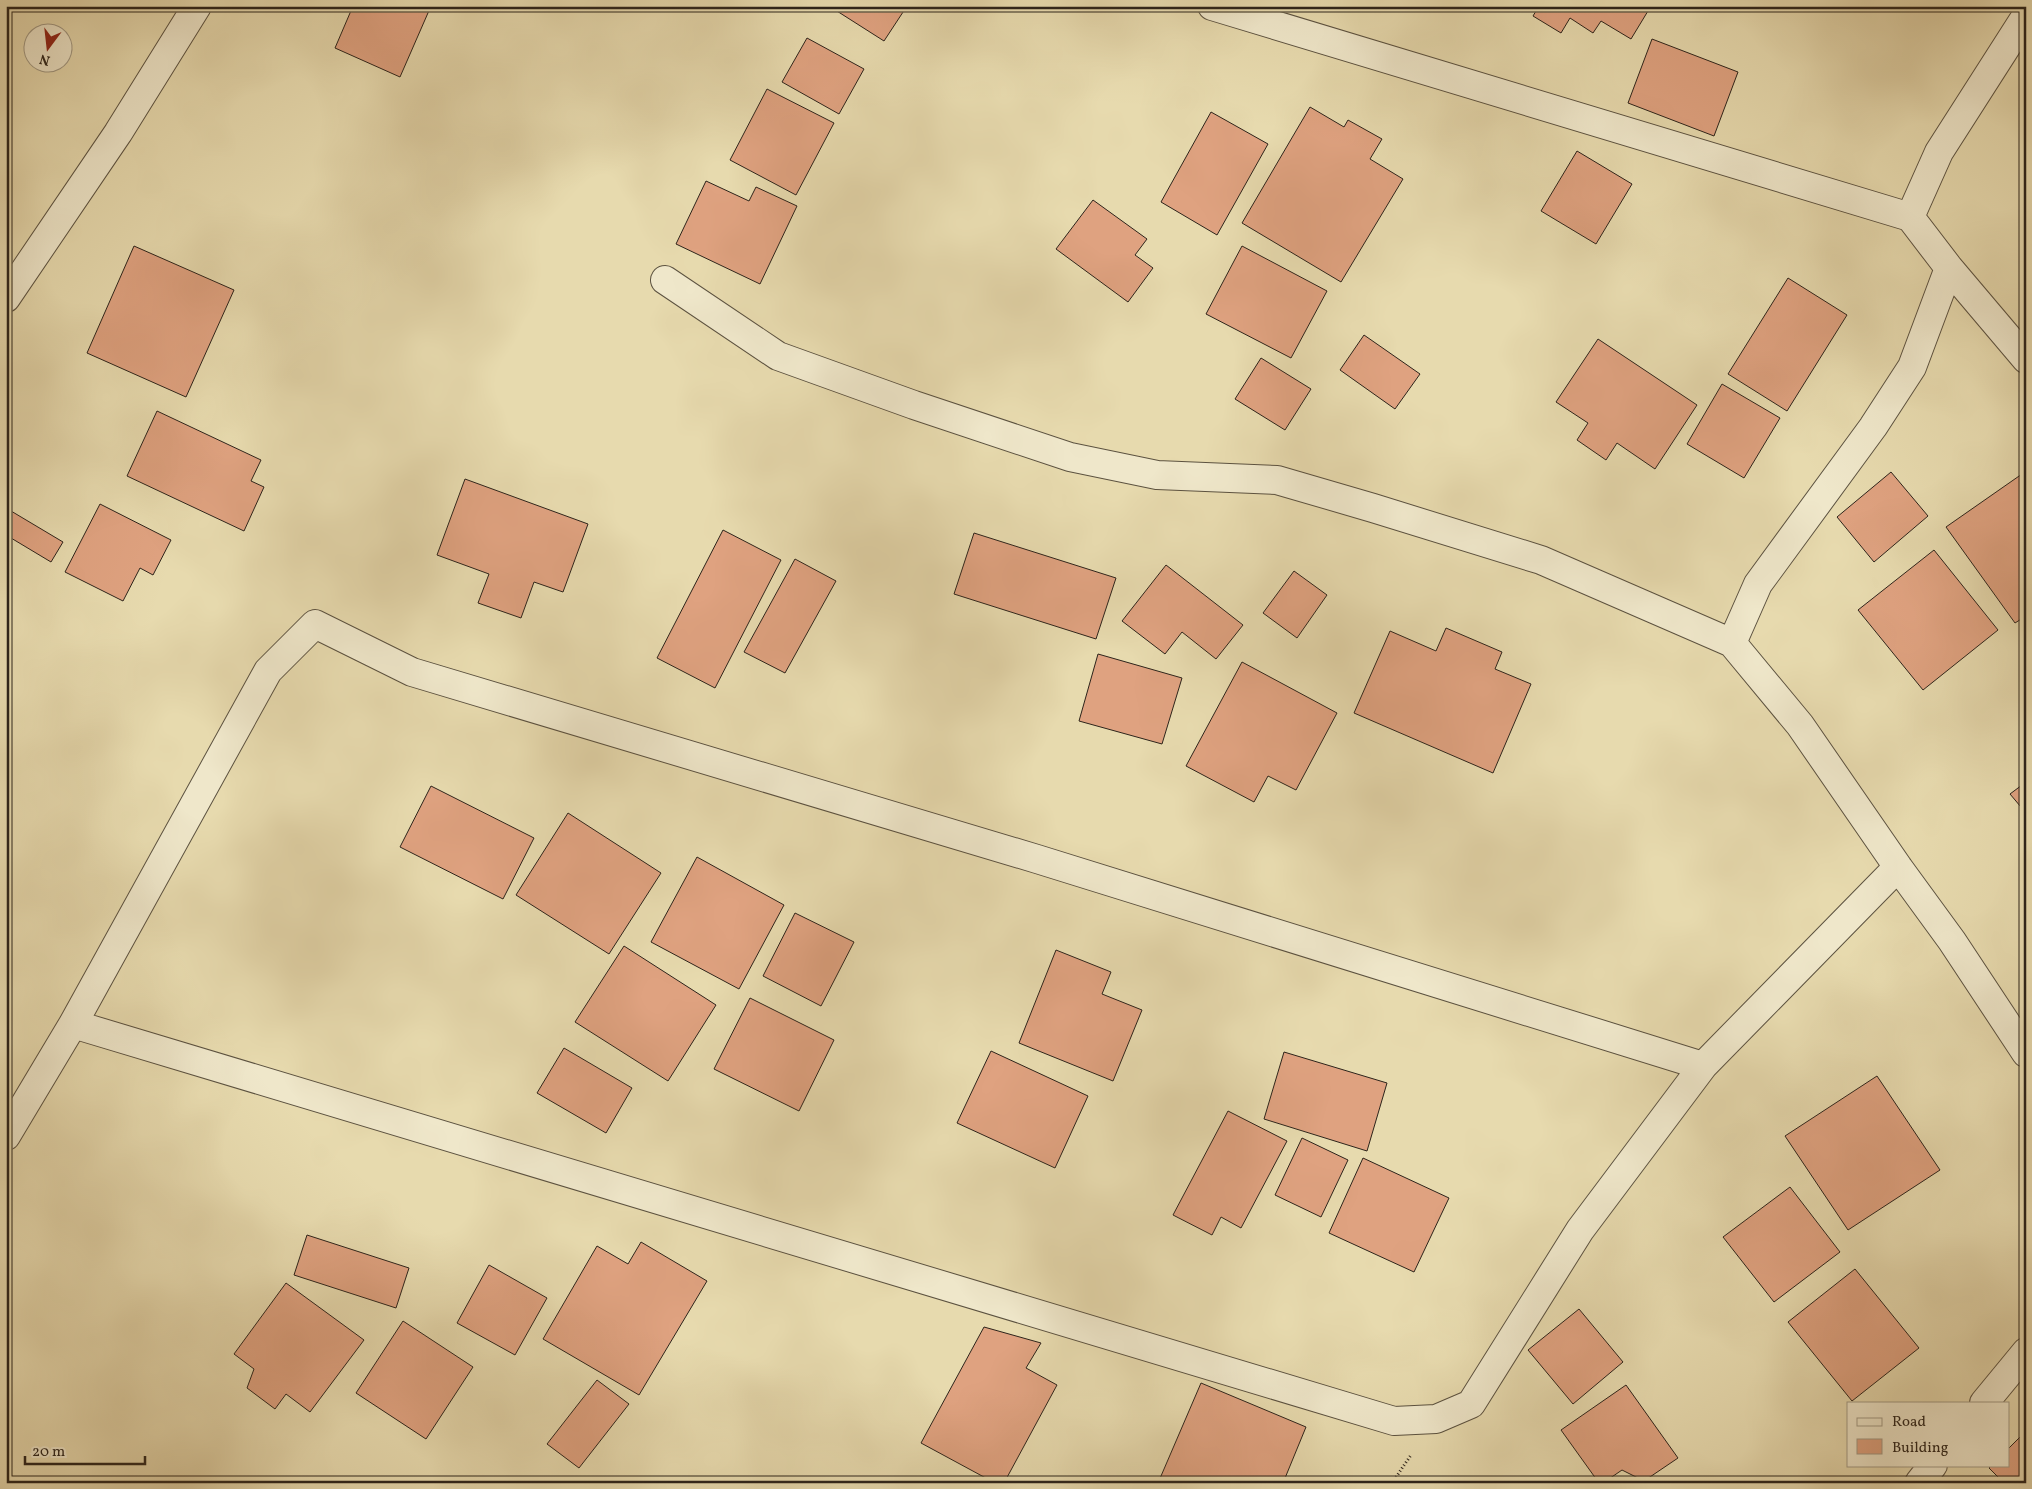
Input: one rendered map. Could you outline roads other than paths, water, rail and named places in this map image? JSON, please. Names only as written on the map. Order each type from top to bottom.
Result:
[{"type":"street","points":[[6,298],[118,133],[197,6]]},
{"type":"street","points":[[1212,6],[1910,217],[1949,268],[2026,359]]},
{"type":"street","points":[[1910,217],[1939,152],[2026,16]]},
{"type":"street","points":[[1732,642],[1758,584],[1872,428],[1912,367],[1949,268]]},
{"type":"street","points":[[665,280],[778,356],[932,411],[1070,457],[1157,475],[1277,480],[1316,491],[1541,560],[1732,642],[1800,725],[1898,867],[1952,941],[2026,1053]]},
{"type":"street","points":[[6,1136],[73,1024],[268,671],[315,624],[412,672],[1047,862],[1703,1066]]},
{"type":"street","points":[[73,1024],[1394,1421],[1436,1419],[1470,1404],[1580,1230],[1703,1066],[1898,867]]},
{"type":"street","points":[[1985,1402],[2026,1352]]},
{"type":"street","points":[[1919,1483],[1932,1466]]}]
